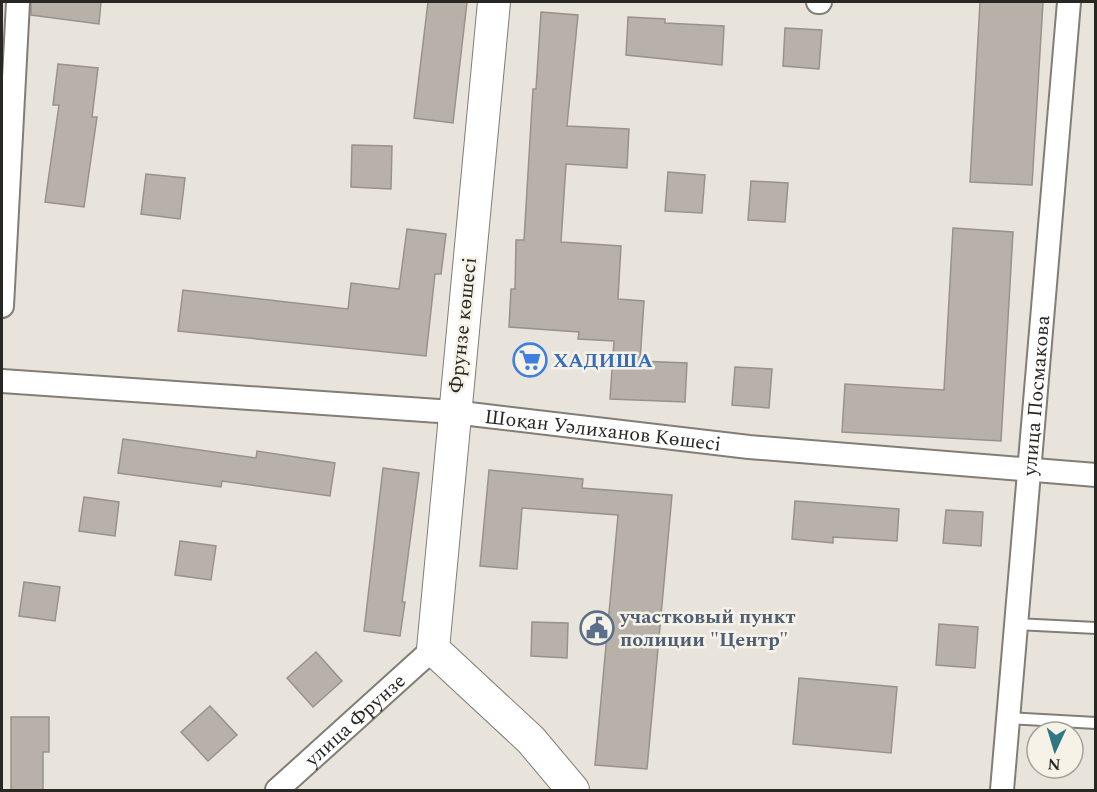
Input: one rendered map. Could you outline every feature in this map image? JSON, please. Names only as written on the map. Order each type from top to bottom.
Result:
[{"type":"main road","name":"Фрунзе көшесі","points":[[433,649],[453,412],[494,2]]},
{"type":"main road","points":[[433,649],[531,740],[573,790]]},
{"type":"street","points":[[2,306],[18,2]]},
{"type":"street","name":"улица Посмакова","points":[[1002,790],[1069,2]]},
{"type":"street","name":"Шоқан Уәлиханов Көшесі","points":[[2,381],[453,412],[749,447],[1095,475]]},
{"type":"street","name":"улица Фрунзе","points":[[277,790],[433,649]]},
{"type":"lane","points":[[1016,624],[1095,627]]},
{"type":"lane","points":[[1008,718],[1095,723]]},
{"type":"building","points":[[31,2],[101,2],[99,24],[31,15]]},
{"type":"building","points":[[428,2],[467,2],[453,123],[414,118]]},
{"type":"building","points":[[980,2],[1043,2],[1032,185],[970,182]]},
{"type":"building","points":[[541,12],[578,15],[567,126],[629,129],[627,168],[566,164],[561,242],[621,246],[618,299],[644,301],[640,361],[687,363],[685,402],[610,399],[614,341],[578,339],[579,332],[509,327],[511,289],[515,289],[516,240],[524,240],[533,89],[536,89]]},
{"type":"building","points":[[628,17],[665,19],[665,23],[724,26],[722,65],[626,55]]},
{"type":"building","points":[[785,28],[822,30],[819,69],[783,66]]},
{"type":"building","points":[[58,64],[98,68],[92,117],[97,117],[84,207],[45,202],[59,105],[53,105]]},
{"type":"building","points":[[352,145],[392,146],[391,189],[351,187]]},
{"type":"building","points":[[668,172],[705,175],[702,213],[665,211]]},
{"type":"building","points":[[146,174],[185,178],[180,219],[141,214]]},
{"type":"building","points":[[751,181],[788,183],[785,222],[748,220]]},
{"type":"building","points":[[953,228],[1013,232],[1001,441],[842,432],[845,384],[944,390]]},
{"type":"building","points":[[407,229],[446,234],[441,274],[435,274],[426,356],[178,331],[183,290],[348,309],[351,283],[399,289]]},
{"type":"building","points":[[735,367],[772,369],[769,408],[732,405]]},
{"type":"building","points":[[123,439],[256,458],[257,451],[335,463],[330,496],[222,481],[221,487],[118,473]]},
{"type":"building","points":[[383,468],[419,473],[402,602],[405,602],[400,636],[364,631]]},
{"type":"building","points":[[489,470],[583,479],[582,488],[672,495],[647,769],[595,765],[618,515],[522,508],[517,569],[480,566]]},
{"type":"building","points":[[84,497],[119,502],[115,536],[79,531]]},
{"type":"building","points":[[795,501],[899,509],[897,541],[833,537],[833,543],[792,539]]},
{"type":"building","points":[[946,510],[983,512],[981,546],[943,543]]},
{"type":"building","points":[[180,541],[216,546],[211,580],[175,575]]},
{"type":"building","points":[[24,582],[60,587],[55,621],[19,616]]},
{"type":"building","points":[[532,622],[568,623],[567,658],[531,656]]},
{"type":"building","points":[[939,624],[978,627],[975,668],[936,665]]},
{"type":"building","points":[[316,652],[342,681],[313,707],[287,678]]},
{"type":"building","points":[[799,678],[897,687],[891,753],[793,744]]},
{"type":"building","points":[[210,706],[237,735],[208,761],[181,732]]},
{"type":"building","points":[[11,717],[49,717],[49,752],[43,752],[43,790],[11,790]]},
{"type":"place","name":"ХАДИША","points":[[530,360]]},
{"type":"place","name":"участковый пункт полиции \"Центр\"","points":[[597,628]]}]
